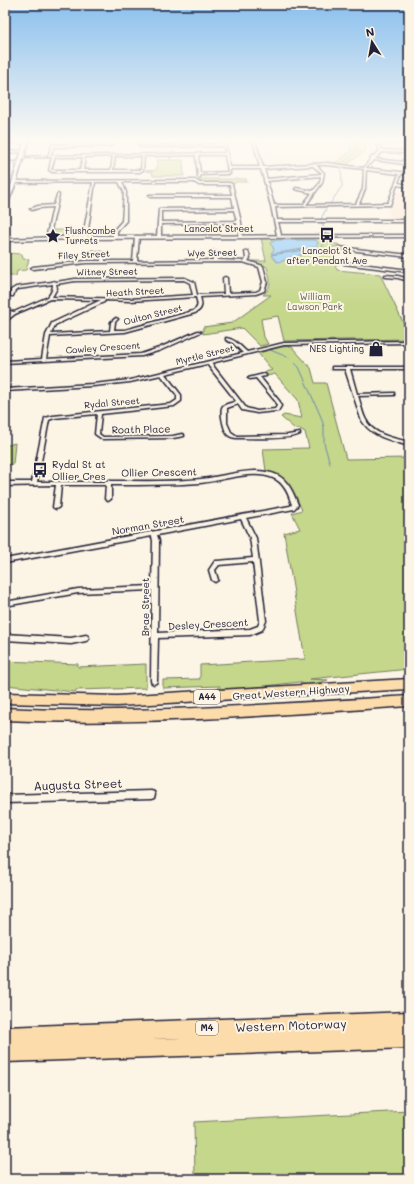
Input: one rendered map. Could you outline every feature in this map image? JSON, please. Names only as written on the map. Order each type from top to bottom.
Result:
[{"type":"highway","name":"Great Western Highway","points":[[5,698],[117,701],[250,695],[408,684]]},
{"type":"highway","name":"Great Western Highway","points":[[5,714],[98,718],[166,716],[409,701]]},
{"type":"highway","name":"Western Motorway","points":[[5,1036],[409,1022]]},
{"type":"highway","name":"Western Motorway","points":[[5,1053],[409,1039]]},
{"type":"street","points":[[5,205],[9,195]]},
{"type":"street","points":[[47,238],[58,195]]},
{"type":"street","points":[[84,237],[92,195]]},
{"type":"street","points":[[115,237],[116,231],[124,221],[126,195]]},
{"type":"street","points":[[270,195],[279,236]]},
{"type":"street","points":[[303,206],[311,195]]},
{"type":"street","points":[[357,205],[361,195]]},
{"type":"street","points":[[273,206],[389,204],[392,195]]},
{"type":"street","points":[[150,196],[233,196],[241,236]]},
{"type":"street","points":[[32,209],[38,207],[55,206]]},
{"type":"street","points":[[159,237],[160,210],[236,209]]},
{"type":"street","points":[[276,221],[409,221]]},
{"type":"street","points":[[159,223],[238,222]]},
{"type":"street","name":"Lancelot Street","points":[[5,240],[84,237],[409,236]]},
{"type":"street","points":[[135,262],[137,237]]},
{"type":"street","points":[[340,248],[409,256]]},
{"type":"street","points":[[92,252],[103,254],[103,262]]},
{"type":"street","points":[[214,252],[215,261]]},
{"type":"street","points":[[247,252],[247,261]]},
{"type":"street","name":"Wye Street","points":[[135,262],[247,261],[261,266],[265,285],[260,292]]},
{"type":"street","name":"Filey Street","points":[[33,268],[73,263],[135,262]]},
{"type":"street","points":[[345,263],[409,271]]},
{"type":"street","points":[[386,276],[409,280]]},
{"type":"street","points":[[225,278],[226,294]]},
{"type":"street","name":"Witney Street","points":[[12,295],[13,290],[17,288],[75,280],[184,279],[192,282],[196,296]]},
{"type":"street","points":[[5,321],[14,313],[48,298],[53,293],[55,288],[54,282]]},
{"type":"street","name":"Heath Street","points":[[48,335],[53,324],[105,300],[260,292]]},
{"type":"street","name":"Oulton Street","points":[[48,335],[132,330],[198,310],[200,306],[196,296]]},
{"type":"street","points":[[48,298],[105,300]]},
{"type":"street","points":[[6,311],[14,313]]},
{"type":"street","points":[[112,332],[113,322],[116,318]]},
{"type":"street","name":"Cowley Crescent","points":[[5,362],[141,355],[160,349],[199,332]]},
{"type":"street","points":[[44,360],[48,335]]},
{"type":"street","points":[[227,339],[234,342],[246,353]]},
{"type":"street","name":"Myrtle Street","points":[[5,390],[108,384],[163,374],[288,343],[409,342]]},
{"type":"street","points":[[209,363],[244,408],[251,411],[276,412],[279,407],[278,402],[257,377]]},
{"type":"street","points":[[334,368],[409,368]]},
{"type":"street","points":[[347,368],[363,419],[368,428],[409,444]]},
{"type":"street","name":"Rydal Street","points":[[34,483],[48,418],[166,406],[179,402],[178,394],[163,374]]},
{"type":"street","points":[[250,378],[264,375]]},
{"type":"street","points":[[356,395],[392,394]]},
{"type":"street","points":[[238,402],[225,407],[224,409],[226,430],[228,435],[237,437],[288,436],[298,434]]},
{"type":"street","name":"Roath Place","points":[[99,413],[98,438],[173,438],[182,436]]},
{"type":"street","name":"Ollier Crescent","points":[[5,484],[183,481],[207,480],[240,475],[268,475],[275,476],[283,481],[294,502],[294,506]]},
{"type":"street","points":[[183,481],[183,489]]},
{"type":"street","points":[[108,498],[109,482]]},
{"type":"street","points":[[56,507],[59,483]]},
{"type":"street","name":"Norman Street","points":[[5,561],[243,517],[294,506]]},
{"type":"street","name":"Desley Crescent","points":[[155,636],[250,632],[263,630],[253,538],[243,517]]},
{"type":"street","name":"Brae Street","points":[[154,533],[156,541],[154,681]]},
{"type":"street","points":[[215,580],[212,570],[217,563],[256,560]]},
{"type":"street","points":[[5,604],[78,591],[155,588]]},
{"type":"street","points":[[5,637],[71,640],[86,638]]},
{"type":"street","name":"Augusta Street","points":[[5,799],[151,795]]},
{"type":"shaded area","points":[[396,195],[409,195],[409,219],[391,219],[386,206],[393,204]]},
{"type":"green space","points":[[51,230],[84,230],[83,235],[80,236],[50,236]]},
{"type":"green space","name":"William Lawson Park","points":[[261,238],[328,238],[332,244],[338,244],[339,246],[331,248],[336,263],[340,264],[335,265],[337,270],[380,274],[409,335],[409,339],[284,341],[278,316],[261,319],[264,337],[268,344],[260,346],[242,328],[203,334],[203,327],[232,323],[271,295],[263,295],[268,289],[270,282],[267,267],[252,261],[266,261]]},
{"type":"green space","points":[[5,253],[22,254],[23,259],[29,259],[26,270],[17,271],[16,276],[5,276]]},
{"type":"green space","points":[[291,346],[311,368],[315,383],[326,383],[346,459],[409,458],[409,669],[310,679],[328,680],[307,686],[300,682],[239,689],[218,689],[220,686],[163,688],[163,680],[200,679],[200,665],[305,659],[284,533],[300,529],[292,513],[302,510],[293,490],[286,480],[266,471],[263,449],[309,448],[305,432],[300,429],[295,429],[281,417],[284,415],[302,418],[298,400],[275,374],[267,376],[265,372],[272,370],[258,353]]},
{"type":"green space","points":[[15,443],[13,464],[5,465],[5,446]]},
{"type":"green space","points":[[5,661],[78,664],[78,667],[146,664],[146,688],[76,690],[75,692],[5,685]]},
{"type":"green space","points":[[409,1111],[409,1179],[195,1179],[194,1122]]},
{"type":"water","points":[[276,240],[316,240],[318,243],[316,247],[271,254],[274,249],[270,243]]},
{"type":"water","points":[[320,248],[319,250],[323,251],[296,256],[279,262],[277,262],[271,255]]},
{"type":"waterway","points":[[330,204],[336,195]]},
{"type":"waterway","points":[[321,219],[327,207]]},
{"type":"waterway","points":[[322,223],[326,234]]},
{"type":"waterway","points":[[322,248],[325,238]]},
{"type":"waterway","points":[[270,350],[290,358],[299,367],[321,417],[324,427],[324,443],[330,464]]},
{"type":"place","name":"Lancelot St after Pendant Ave","points":[[327,235]]},
{"type":"place","name":"Flushcombe Turrets","points":[[53,236]]},
{"type":"place","name":"NES Lighting","points":[[376,349]]},
{"type":"place","name":"Rydal St at Ollier Cres","points":[[40,470]]}]
